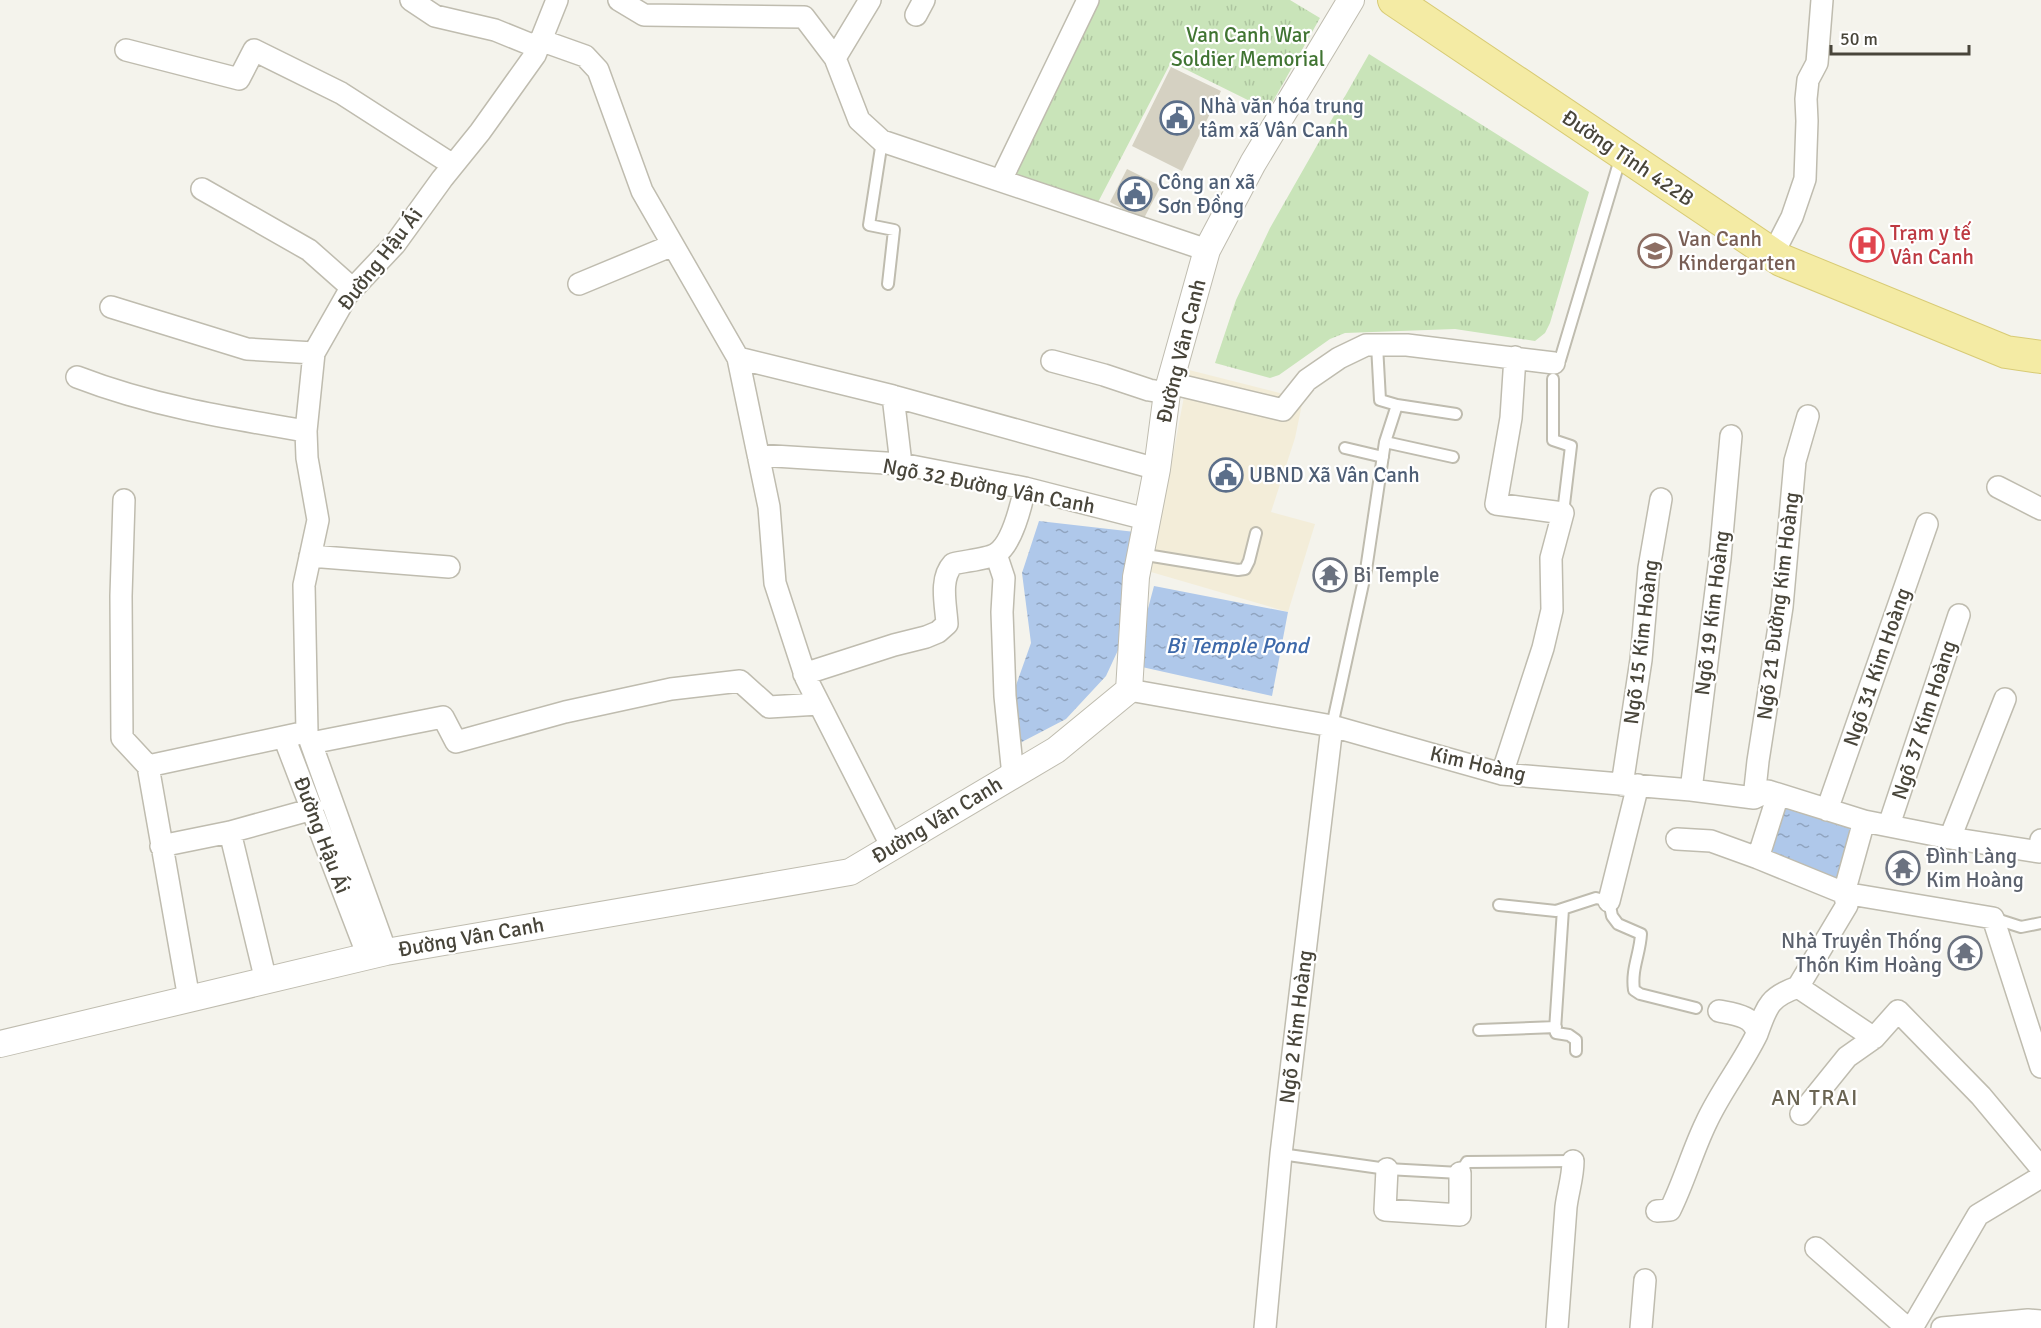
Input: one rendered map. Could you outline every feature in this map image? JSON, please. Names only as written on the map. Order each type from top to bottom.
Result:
[{"type":"main road","name":"Đường Tỉnh 422B","points":[[1394,0],[1781,260],[2007,352],[2041,357]]},
{"type":"street","points":[[411,0],[435,16],[495,30],[585,56],[598,70],[642,192],[738,358],[769,507],[775,583],[804,674],[892,847]]},
{"type":"street","name":"Đường Hậu Ái","points":[[377,954],[309,737],[304,585],[318,520],[307,458],[306,431],[314,353],[347,295],[395,244],[535,55],[557,0]]},
{"type":"street","points":[[619,0],[644,15],[805,8],[835,58],[860,120],[882,141],[1207,249]]},
{"type":"street","points":[[835,58],[870,0]]},
{"type":"street","points":[[1001,180],[1088,0]]},
{"type":"street","name":"Đường Vân Canh","points":[[0,1044],[377,954],[850,872],[1056,750],[1129,690],[1136,577],[1157,469],[1168,388],[1207,249],[1253,163],[1351,0]]},
{"type":"street","points":[[1773,254],[1792,217],[1805,179],[1806,99],[1808,80],[1817,63],[1822,0]]},
{"type":"street","points":[[126,50],[239,79],[254,50],[341,93],[453,165]]},
{"type":"street","points":[[201,189],[309,250],[353,289]]},
{"type":"street","points":[[579,284],[673,245]]},
{"type":"street","points":[[111,307],[247,349],[314,353]]},
{"type":"street","points":[[1052,361],[1149,390],[1168,388],[1282,410],[1307,380],[1357,348],[1366,345],[1407,345],[1515,357],[1553,371]]},
{"type":"street","points":[[1502,774],[1543,648],[1552,610],[1551,558],[1563,513],[1496,504],[1511,418],[1515,357]]},
{"type":"street","points":[[738,358],[893,396],[1157,469]]},
{"type":"street","points":[[77,377],[117,392],[164,405],[306,431]]},
{"type":"street","points":[[893,396],[901,464]]},
{"type":"street","name":"Ngõ 21 Đường Kim Hoàng","points":[[1754,798],[1782,607],[1795,461],[1808,416]]},
{"type":"street","name":"Ngõ 19 Kim Hoàng","points":[[1691,790],[1719,569],[1731,436]]},
{"type":"street","name":"Ngõ 32 Đường Vân Canh","points":[[758,454],[901,464],[1025,488],[1146,519]]},
{"type":"street","points":[[1998,487],[2041,509]]},
{"type":"street","points":[[804,674],[926,637],[944,628],[947,624],[946,579],[950,567],[953,564],[996,554],[1017,521],[1025,488]]},
{"type":"street","name":"Ngõ 15 Kim Hoàng","points":[[1609,901],[1630,785],[1649,568],[1661,498]]},
{"type":"street","points":[[124,500],[121,596],[122,738],[148,766],[189,999]]},
{"type":"street","name":"Ngõ 31 Kim Hoàng","points":[[1827,810],[1927,524]]},
{"type":"street","points":[[996,554],[1004,578],[1002,612],[1005,696],[1013,776]]},
{"type":"street","points":[[310,556],[449,567]]},
{"type":"street","name":"Ngõ 37 Kim Hoàng","points":[[1889,825],[1959,615]]},
{"type":"street","points":[[148,766],[284,736],[309,737],[443,717],[456,742],[566,712],[671,688],[740,681],[769,707],[819,704]]},
{"type":"street","name":"Kim Hoàng","points":[[1129,690],[1332,726],[1502,774],[1691,790],[1754,798],[1768,792],[1864,820],[1950,838],[2039,852],[2041,840]]},
{"type":"street","points":[[1950,838],[2005,699]]},
{"type":"street","name":"Ngõ 2 Kim Hoàng","points":[[1265,1328],[1281,1154],[1332,726]]},
{"type":"street","name":"Đường Hậu Ái","points":[[284,736],[312,809],[377,954]]},
{"type":"street","points":[[1758,858],[1778,795]]},
{"type":"street","points":[[161,846],[230,832],[312,809]]},
{"type":"street","points":[[1657,1211],[1670,1210],[1682,1186],[1694,1149],[1707,1120],[1757,1034],[1764,1014],[1775,996],[1798,987],[1847,904],[1844,893],[1864,820]]},
{"type":"street","points":[[230,832],[266,981]]},
{"type":"street","points":[[1677,839],[1711,841],[1844,893],[1993,918],[2039,1055]]},
{"type":"street","points":[[1798,987],[1874,1038]]},
{"type":"street","points":[[1719,1011],[1753,1022],[1757,1034]]},
{"type":"street","points":[[1801,1113],[1847,1057],[1874,1038],[1898,1011],[1981,1096],[2040,1178],[1978,1215],[1912,1328]]},
{"type":"street","points":[[1557,1328],[1566,1207],[1573,1180],[1573,1161]]},
{"type":"street","points":[[1387,1169],[1385,1210],[1460,1215],[1460,1173]]},
{"type":"street","points":[[1816,1248],[1907,1328]]},
{"type":"street","points":[[1641,1328],[1644,1280]]},
{"type":"street","points":[[1942,1328],[2028,1320],[2041,1321]]},
{"type":"lane","points":[[882,141],[869,225],[894,230],[888,284]]},
{"type":"lane","points":[[1563,513],[1570,446],[1553,440],[1553,371],[1560,360],[1622,153]]},
{"type":"lane","points":[[1377,345],[1380,400],[1397,405],[1456,414]]},
{"type":"lane","points":[[1332,726],[1366,570],[1385,442],[1397,405]]},
{"type":"lane","points":[[1385,442],[1453,457]]},
{"type":"lane","points":[[1344,448],[1383,457]]},
{"type":"lane","points":[[1140,554],[1205,566],[1245,569],[1256,533]]},
{"type":"lane","points":[[1498,904],[1556,911],[1596,898],[1609,901],[1612,916],[1618,924],[1641,934],[1641,942],[1634,962],[1634,990],[1640,994],[1696,1008]]},
{"type":"lane","points":[[1563,909],[1556,1033],[1569,1035],[1576,1040],[1576,1051]]},
{"type":"lane","points":[[1993,918],[2021,927],[2041,923]]},
{"type":"lane","points":[[1479,1030],[1556,1027]]},
{"type":"lane","points":[[1281,1154],[1387,1169],[1460,1173],[1467,1162],[1573,1161]]},
{"type":"shaded area","name":"UBND Xã Vân Canh","points":[[1189,370],[1303,399],[1295,438],[1271,512],[1315,524],[1288,612],[1151,572]]},
{"type":"green space","name":"Van Canh War Soldier Memorial","points":[[1096,0],[1290,0],[1320,18],[1268,110],[1171,62],[1095,208],[1010,176]]},
{"type":"green space","points":[[1369,54],[1589,192],[1550,323],[1545,333],[1535,341],[1455,329],[1345,333],[1330,339],[1279,375],[1270,378],[1215,363],[1236,300],[1270,228]]},
{"type":"water","points":[[1039,521],[1135,532],[1119,648],[1106,676],[1066,719],[1018,744],[1014,691],[1031,643],[1022,573]]},
{"type":"water","name":"Bi Temple Pond","points":[[1154,586],[1288,612],[1272,696],[1133,665]]},
{"type":"water","points":[[1785,804],[1854,825],[1835,884],[1765,859]]},
{"type":"building","name":"Nhà văn hóa trung tâm xã Vân Canh","points":[[1171,67],[1221,91],[1182,171],[1132,146]]},
{"type":"building","name":"Công an xã Sơn Đồng","points":[[1127,169],[1161,186],[1143,220],[1110,202]]},
{"type":"place","name":"Nhà văn hóa trung tâm xã Vân Canh","points":[[1177,118]]},
{"type":"place","name":"Công an xã Sơn Đồng","points":[[1135,194]]},
{"type":"place","name":"Trạm y tế Vân Canh","points":[[1867,245]]},
{"type":"place","name":"Van Canh Kindergarten","points":[[1655,251]]},
{"type":"place","name":"UBND Xã Vân Canh","points":[[1226,475]]},
{"type":"place","name":"Bi Temple","points":[[1330,575]]},
{"type":"place","name":"Đình Làng Kim Hoàng","points":[[1903,868]]},
{"type":"place","name":"Nhà Truyền Thống Thôn Kim Hoàng","points":[[1965,953]]},
{"type":"district","name":"AN TRAI","points":[[1815,1097]]}]
